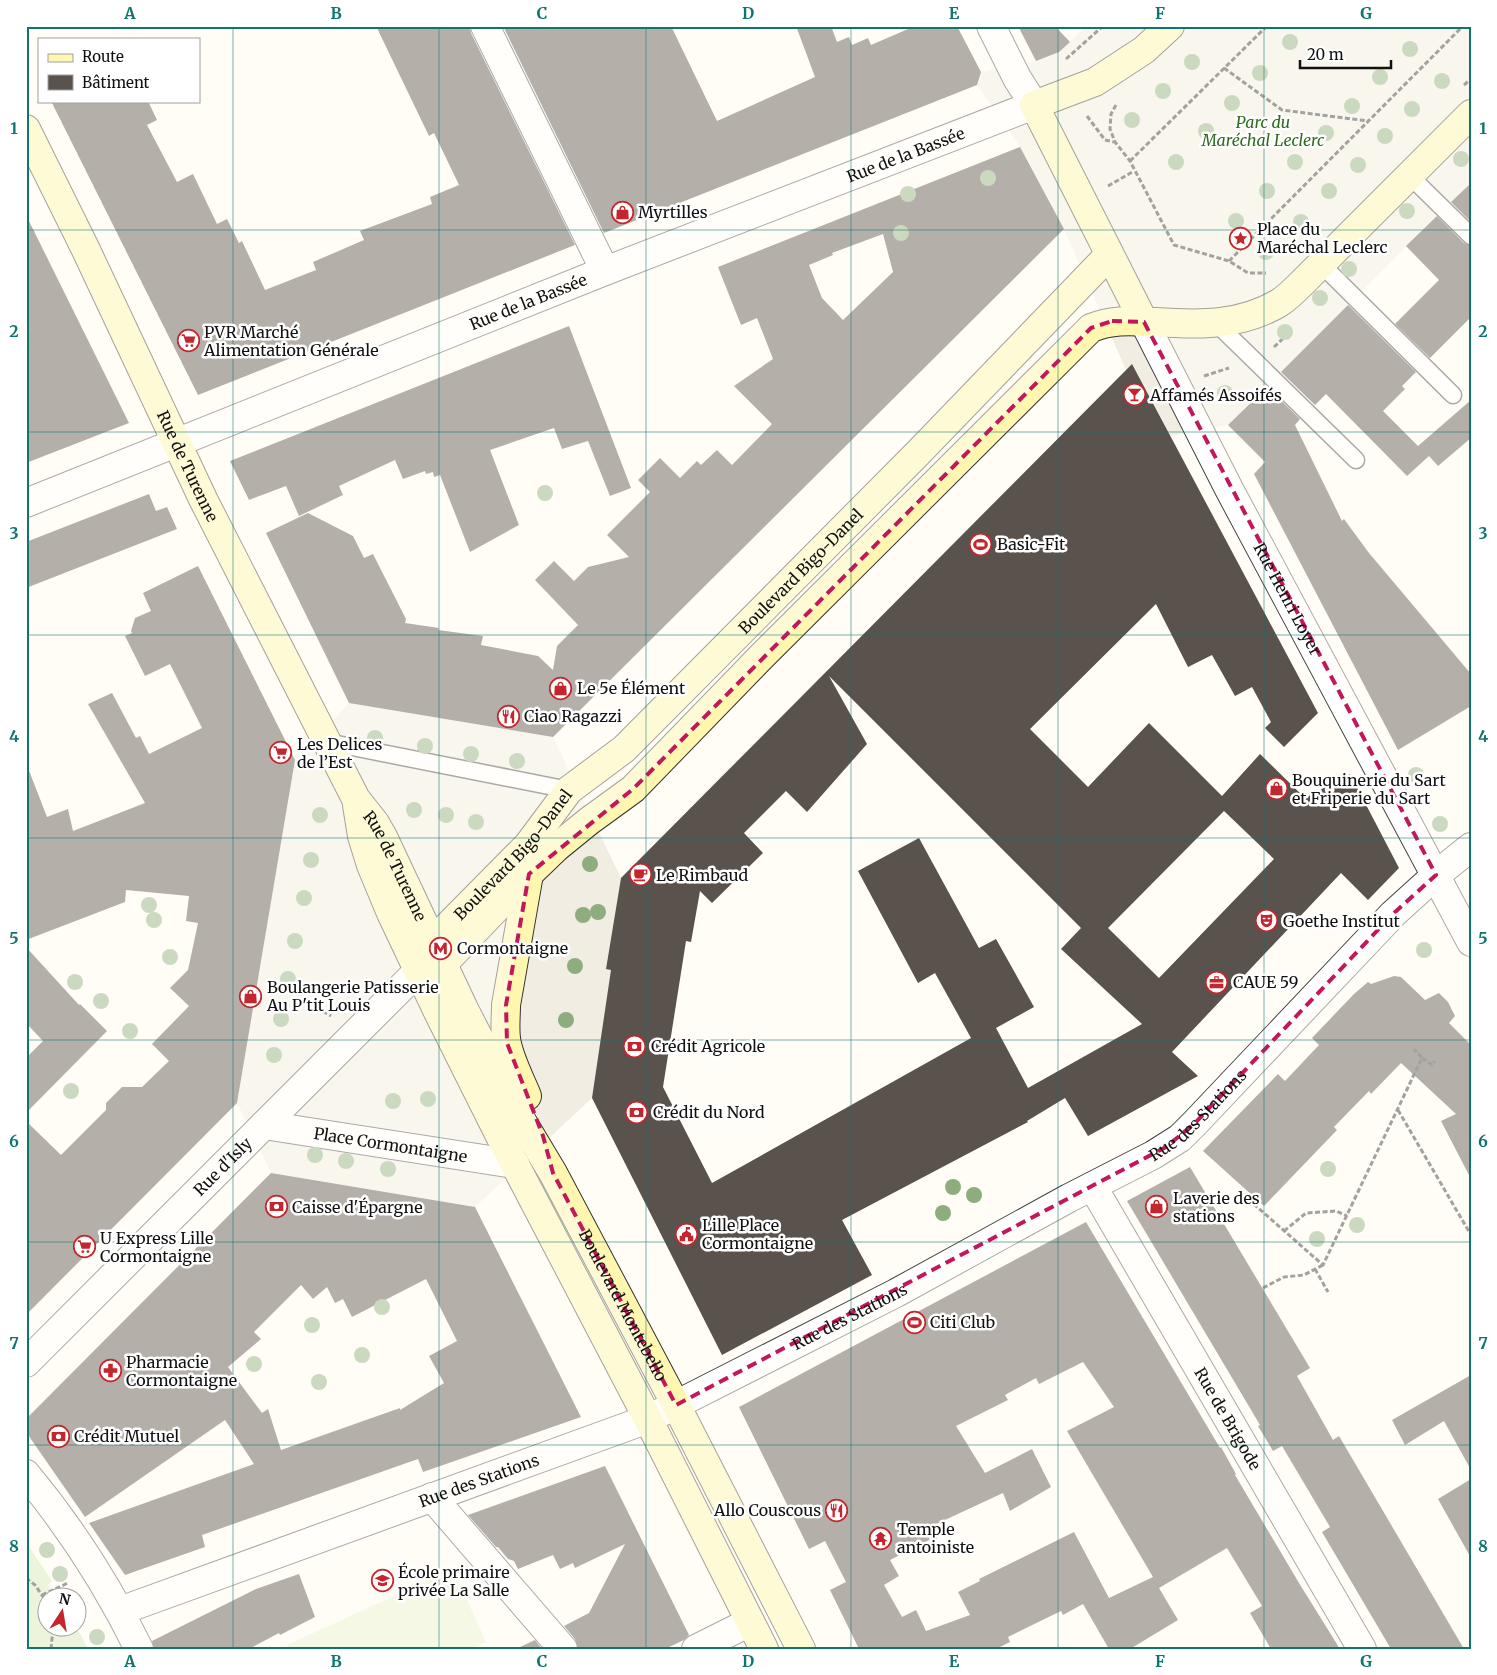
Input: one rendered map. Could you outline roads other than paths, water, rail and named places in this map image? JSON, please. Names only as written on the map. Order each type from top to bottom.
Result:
[{"type":"main road","points":[[1170,26],[1144,50],[1094,82],[1034,105],[1144,322],[1217,324],[1249,317],[1280,302],[1321,264],[1471,114]]},
{"type":"main road","name":"Rue de Turenne","points":[[26,129],[86,250],[203,499],[356,799],[366,850],[391,913],[431,959]]},
{"type":"main road","name":"Boulevard Bigo-Danel","points":[[431,959],[528,845],[568,790],[624,750],[911,460],[1110,255]]},
{"type":"main road","name":"Boulevard Bigo-Danel","points":[[431,959],[568,838],[633,789],[761,657],[1091,328],[1104,322],[1112,321],[1144,322]]},
{"type":"main road","points":[[528,874],[506,1005],[507,1043],[512,1062],[543,1136],[553,1173]]},
{"type":"main road","name":"Boulevard Montebello","points":[[431,959],[515,1164],[648,1419],[764,1649]]},
{"type":"main road","name":"Boulevard Montebello","points":[[431,959],[553,1173],[802,1649]]},
{"type":"street","points":[[485,26],[605,270]]},
{"type":"street","points":[[991,26],[1017,78],[1034,105]]},
{"type":"street","name":"Rue de la Bassée","points":[[26,503],[605,270],[1034,105]]},
{"type":"street","name":"Rue Henri Loyer","points":[[1144,322],[1229,489],[1471,942]]},
{"type":"street","name":"Rue des Stations","points":[[120,1611],[648,1419],[896,1293],[1153,1156],[1180,1138],[1393,914],[1436,875],[1471,847]]},
{"type":"street","name":"Rue d'Isly","points":[[26,1363],[431,959]]},
{"type":"street","name":"Place Cormontaigne","points":[[264,1126],[515,1164]]},
{"type":"street","name":"Rue de Brigode","points":[[1092,1187],[1362,1649]]},
{"type":"street","points":[[26,1474],[64,1521],[99,1573],[139,1649]]},
{"type":"street","points":[[432,1497],[564,1649]]},
{"type":"street","points":[[696,1649],[750,1622]]},
{"type":"lane","points":[[1410,176],[1471,236]]},
{"type":"lane","points":[[1321,264],[1453,394]]},
{"type":"lane","points":[[1217,324],[1356,460]]},
{"type":"lane","points":[[327,742],[568,790]]},
{"type":"place","name":"Myrtilles","points":[[622,212]]},
{"type":"place","name":"Place du Maréchal Leclerc","points":[[1241,238]]},
{"type":"place","name":"PVR Marché Alimentation Générale","points":[[188,341]]},
{"type":"place","name":"Affamés Assoifés","points":[[1134,395]]},
{"type":"place","name":"Basic-Fit","points":[[981,544]]},
{"type":"place","name":"Le 5e Élément","points":[[561,688]]},
{"type":"place","name":"Ciao Ragazzi","points":[[508,716]]},
{"type":"place","name":"Les Delices de l’Est","points":[[281,753]]},
{"type":"place","name":"Bouquinerie du Sart et Friperie du Sart","points":[[1276,789]]},
{"type":"place","name":"Le Rimbaud","points":[[640,875]]},
{"type":"place","name":"Goethe Institut","points":[[1267,921]]},
{"type":"place","name":"Cormontaigne","points":[[441,948]]},
{"type":"place","name":"CAUE 59","points":[[1217,982]]},
{"type":"place","name":"Boulangerie Patisserie Au P'tit Louis","points":[[251,996]]},
{"type":"place","name":"Crédit Agricole","points":[[635,1046]]},
{"type":"place","name":"Crédit du Nord","points":[[637,1112]]},
{"type":"place","name":"Caisse d'Épargne","points":[[276,1207]]},
{"type":"place","name":"Laverie des stations","points":[[1157,1207]]},
{"type":"place","name":"Lille Place Cormontaigne","points":[[686,1234]]},
{"type":"place","name":"U Express Lille Cormontaigne","points":[[84,1247]]},
{"type":"place","name":"Citi Club","points":[[914,1322]]},
{"type":"place","name":"Pharmacie Cormontaigne","points":[[110,1371]]},
{"type":"place","name":"Crédit Mutuel","points":[[58,1436]]},
{"type":"place","name":"Allo Couscous","points":[[837,1510]]},
{"type":"place","name":"Temple antoiniste","points":[[881,1538]]},
{"type":"place","name":"École primaire privée La Salle","points":[[382,1581]]},
{"type":"park label","name":"Parc du Maréchal Leclerc","points":[[1263,131]]}]
